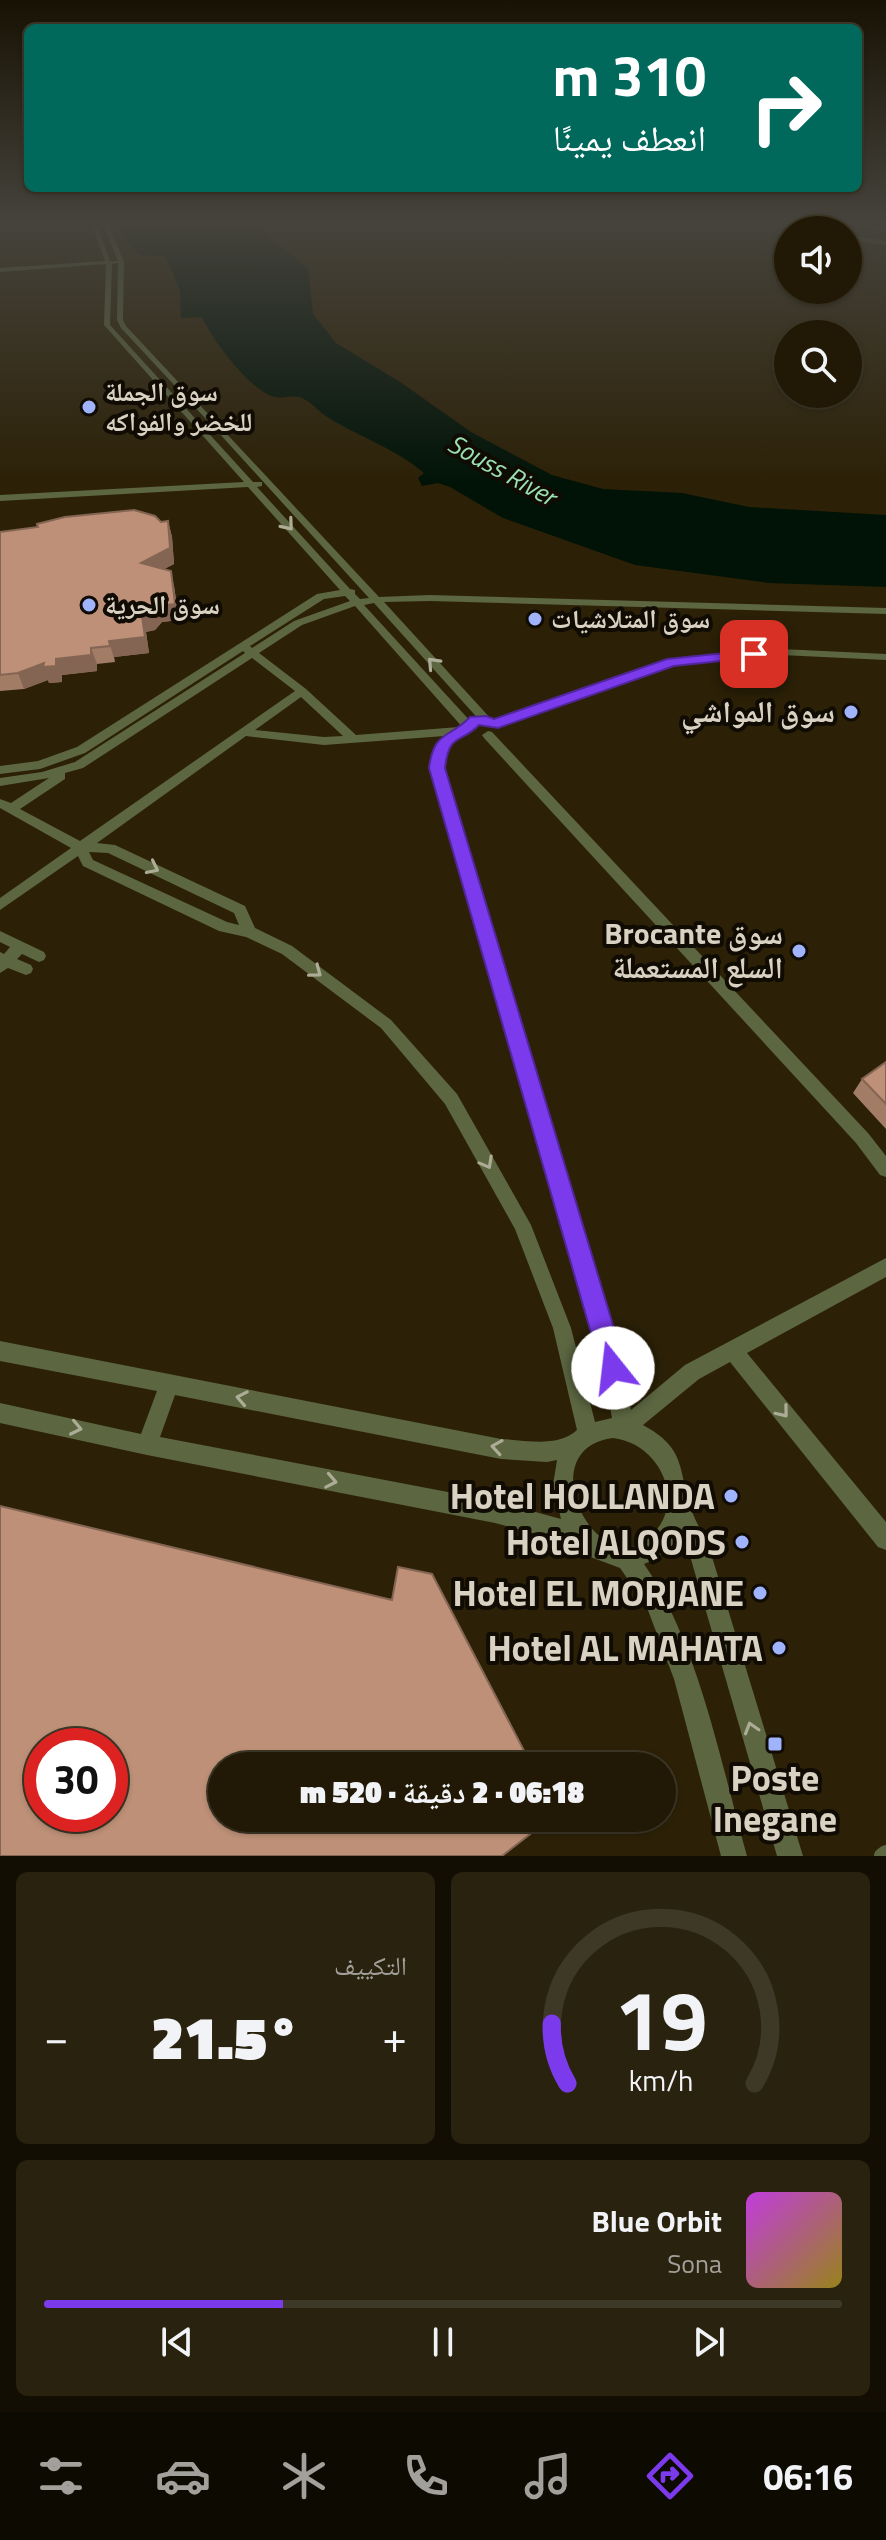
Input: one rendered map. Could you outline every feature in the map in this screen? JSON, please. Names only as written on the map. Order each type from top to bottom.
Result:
[{"type":"street","points":[[107,310],[107,325],[250,481],[463,729],[475,735],[489,726],[672,662],[781,652],[886,657]]},
{"type":"street","points":[[121,310],[121,325],[267,479],[862,1138],[886,1169]]},
{"type":"street","points":[[0,498],[267,479]]},
{"type":"street","points":[[0,489],[250,481]]},
{"type":"street","points":[[4,809],[79,765],[247,649],[321,596],[334,579]]},
{"type":"street","points":[[321,596],[886,611]]},
{"type":"street","points":[[4,809],[20,775],[81,750],[247,649],[350,597]]},
{"type":"street","points":[[247,649],[302,691],[354,740]]},
{"type":"street","points":[[0,905],[302,691]]},
{"type":"street","points":[[244,732],[324,741],[463,729]]},
{"type":"street","points":[[463,729],[439,750],[437,768],[609,1354],[624,1428]]},
{"type":"street","points":[[2,780],[79,765]]},
{"type":"street","points":[[4,809],[80,847],[110,848],[240,910],[249,932]]},
{"type":"street","points":[[80,847],[88,863],[224,927],[249,932],[287,950],[386,1024],[451,1099],[522,1225],[562,1328],[581,1440],[565,1472],[564,1500],[570,1518],[581,1535]]},
{"type":"street","points":[[0,936],[39,956]]},
{"type":"street","points":[[2,962],[20,946]]},
{"type":"street","points":[[2,962],[26,969]]},
{"type":"street","points":[[624,1428],[678,1381],[886,1267]]},
{"type":"street","points":[[0,1351],[501,1449],[547,1452],[605,1428],[624,1428],[642,1434],[669,1463],[677,1484],[679,1505],[674,1526],[663,1543],[647,1555],[627,1559],[611,1556],[581,1535],[495,1512],[147,1445],[0,1413]]},
{"type":"street","points":[[734,1352],[886,1539]]},
{"type":"street","points":[[147,1445],[169,1384]]},
{"type":"street","points":[[679,1505],[698,1547],[790,1856]]},
{"type":"street","points":[[627,1559],[654,1598],[682,1668],[734,1856]]},
{"type":"water","name":"Souss River","points":[[181,310],[313,310],[336,343],[400,382],[471,432],[552,475],[603,489],[682,493],[749,507],[886,515],[886,587],[769,583],[635,565],[503,518],[450,487],[438,483],[422,486],[418,478],[424,473],[329,418],[304,399],[281,398],[265,393],[244,375],[223,350],[202,317],[181,318]]},
{"type":"building","name":"سوق الحرية","points":[[134,510],[155,516],[161,522],[168,521],[170,548],[141,563],[171,571],[175,604],[158,606],[151,615],[142,616],[145,637],[109,641],[110,646],[91,648],[91,655],[56,659],[56,666],[43,667],[44,663],[18,673],[0,675],[0,532],[38,527],[37,524],[65,517]]},
{"type":"building","points":[[886,1062],[886,1104],[862,1079]]},
{"type":"building","points":[[0,1506],[392,1600],[398,1567],[432,1574],[525,1752],[208,1752],[208,1832],[533,1832],[502,1856],[0,1856]]},
{"type":"place","name":"سوق الجملة للخضر والفواكه","points":[[89,407]]},
{"type":"place","name":"سوق الحرية","points":[[89,605]]},
{"type":"place","name":"سوق المتلاشيات","points":[[535,619]]},
{"type":"place","name":"سوق المواشي","points":[[851,712]]},
{"type":"place","name":"Brocante سوق السلع المستعملة","points":[[799,951]]},
{"type":"place","name":"Hotel HOLLANDA","points":[[731,1496]]},
{"type":"place","name":"Hotel ALQODS","points":[[742,1542]]},
{"type":"place","name":"Hotel EL MORJANE","points":[[760,1593]]},
{"type":"place","name":"Hotel AL MAHATA","points":[[779,1648]]},
{"type":"place","name":"Poste Inegane","points":[[775,1744]]},
{"type":"route","points":[[613,1368],[437,768],[439,750],[455,732],[468,728],[470,722],[475,720],[486,720],[492,724],[672,662],[754,654]]}]
